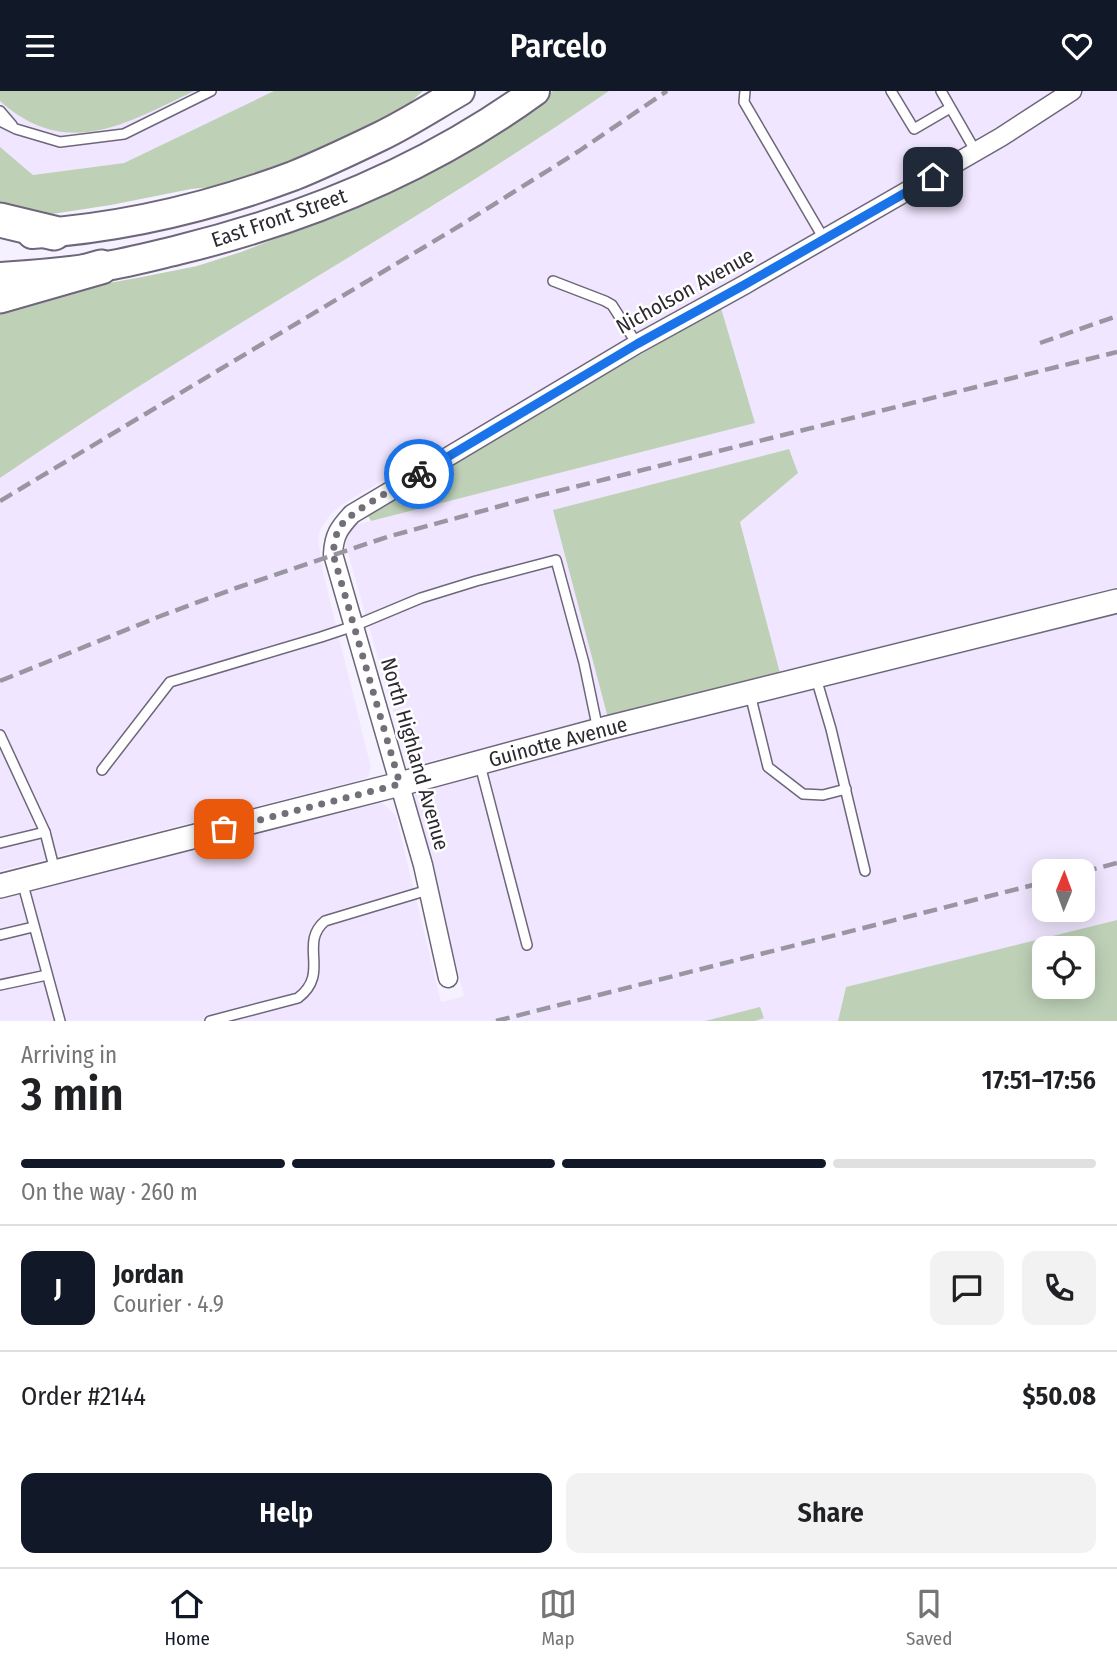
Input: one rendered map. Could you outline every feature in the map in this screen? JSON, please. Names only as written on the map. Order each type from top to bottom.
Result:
[{"type":"highway","points":[[0,220],[54,233]]},
{"type":"highway","points":[[0,296],[101,267]]},
{"type":"main road","name":"East Front Street","points":[[0,237],[54,233],[131,221],[210,203],[294,175],[384,135],[429,102],[460,91]]},
{"type":"main road","name":"East Front Street","points":[[0,277],[101,267],[205,244],[265,226],[331,202],[397,173],[468,135],[522,95]]},
{"type":"street","name":"Nicholson Avenue","points":[[334,544],[340,527],[352,515],[637,344],[976,152],[1072,91]]},
{"type":"street","name":"North Highland Avenue","points":[[334,544],[333,554],[400,784],[448,978]]},
{"type":"street","name":"Guinotte Avenue","points":[[11,884],[598,731],[1117,601]]},
{"type":"lane","points":[[0,121],[16,129],[60,142],[124,134],[211,91]]},
{"type":"lane","points":[[745,91],[744,102],[824,239]]},
{"type":"lane","points":[[891,91],[914,129],[950,108]]},
{"type":"lane","points":[[941,91],[976,152]]},
{"type":"lane","points":[[0,111],[16,129]]},
{"type":"lane","points":[[553,281],[612,305],[637,344]]},
{"type":"lane","points":[[102,770],[170,682],[354,625],[421,598],[556,560],[584,663],[598,731]]},
{"type":"lane","points":[[816,676],[865,871]]},
{"type":"lane","points":[[750,693],[768,767],[803,794],[823,796],[846,789]]},
{"type":"lane","points":[[0,735],[45,832],[55,873]]},
{"type":"lane","points":[[479,763],[527,945]]},
{"type":"lane","points":[[0,842],[45,832]]},
{"type":"lane","points":[[11,884],[33,927],[60,1021]]},
{"type":"lane","points":[[210,1021],[298,998],[307,991],[313,982],[313,939],[318,927],[325,921],[428,890]]},
{"type":"lane","points":[[0,936],[33,927]]},
{"type":"lane","points":[[0,985],[47,975]]},
{"type":"shaded area","points":[[0,91],[274,91],[124,163],[33,175],[0,147]]},
{"type":"shaded area","points":[[609,91],[1055,91],[908,180],[402,469],[340,506],[330,515],[318,538],[322,568],[371,768],[368,777],[0,871],[0,478],[172,365],[446,198]]},
{"type":"shaded area","points":[[1081,91],[1117,91],[1117,587],[780,673],[740,522],[797,474],[788,449],[554,510],[608,718],[414,765],[409,764],[346,546],[346,536],[355,525],[755,423],[721,308],[973,163],[1038,123]]},
{"type":"shaded area","points":[[1117,610],[1117,920],[1052,936],[1032,936],[1032,941],[846,987],[838,1021],[755,1021],[764,1017],[760,1008],[705,1021],[0,1021],[0,896],[372,801],[383,803],[396,816],[441,1002],[464,996],[415,795],[425,785]]},
{"type":"green space","points":[[0,91],[194,91],[121,124],[97,131],[73,133],[49,129],[25,119],[0,101]]},
{"type":"green space","points":[[274,91],[423,91],[402,110],[324,151],[222,186],[25,217],[0,209],[0,147],[33,175],[124,163]]},
{"type":"green space","points":[[553,91],[609,91],[448,196],[130,392],[0,478],[0,305],[197,266],[241,252],[343,210],[505,125]]},
{"type":"green space","points":[[721,308],[755,423],[371,521],[366,512]]},
{"type":"green space","points":[[789,449],[798,473],[740,522],[780,673],[608,718],[553,510]]},
{"type":"green space","points":[[1117,920],[1117,1021],[838,1021],[846,987],[1032,941],[1032,999],[1095,999],[1095,936],[1052,936]]},
{"type":"green space","points":[[760,1007],[764,1018],[755,1021],[705,1021]]},
{"type":"railway","points":[[0,501],[461,225],[579,151],[667,91]]},
{"type":"railway","points":[[1040,343],[1117,316]]},
{"type":"railway","points":[[0,681],[158,617],[387,537],[526,499],[1117,352]]},
{"type":"railway","points":[[1096,869],[1117,863]]},
{"type":"railway","points":[[496,1021],[1032,885]]},
{"type":"way so far","points":[[224,829],[400,784],[333,554],[340,527],[352,515],[419,474]]},
{"type":"route","points":[[419,474],[637,344],[933,177]]}]
